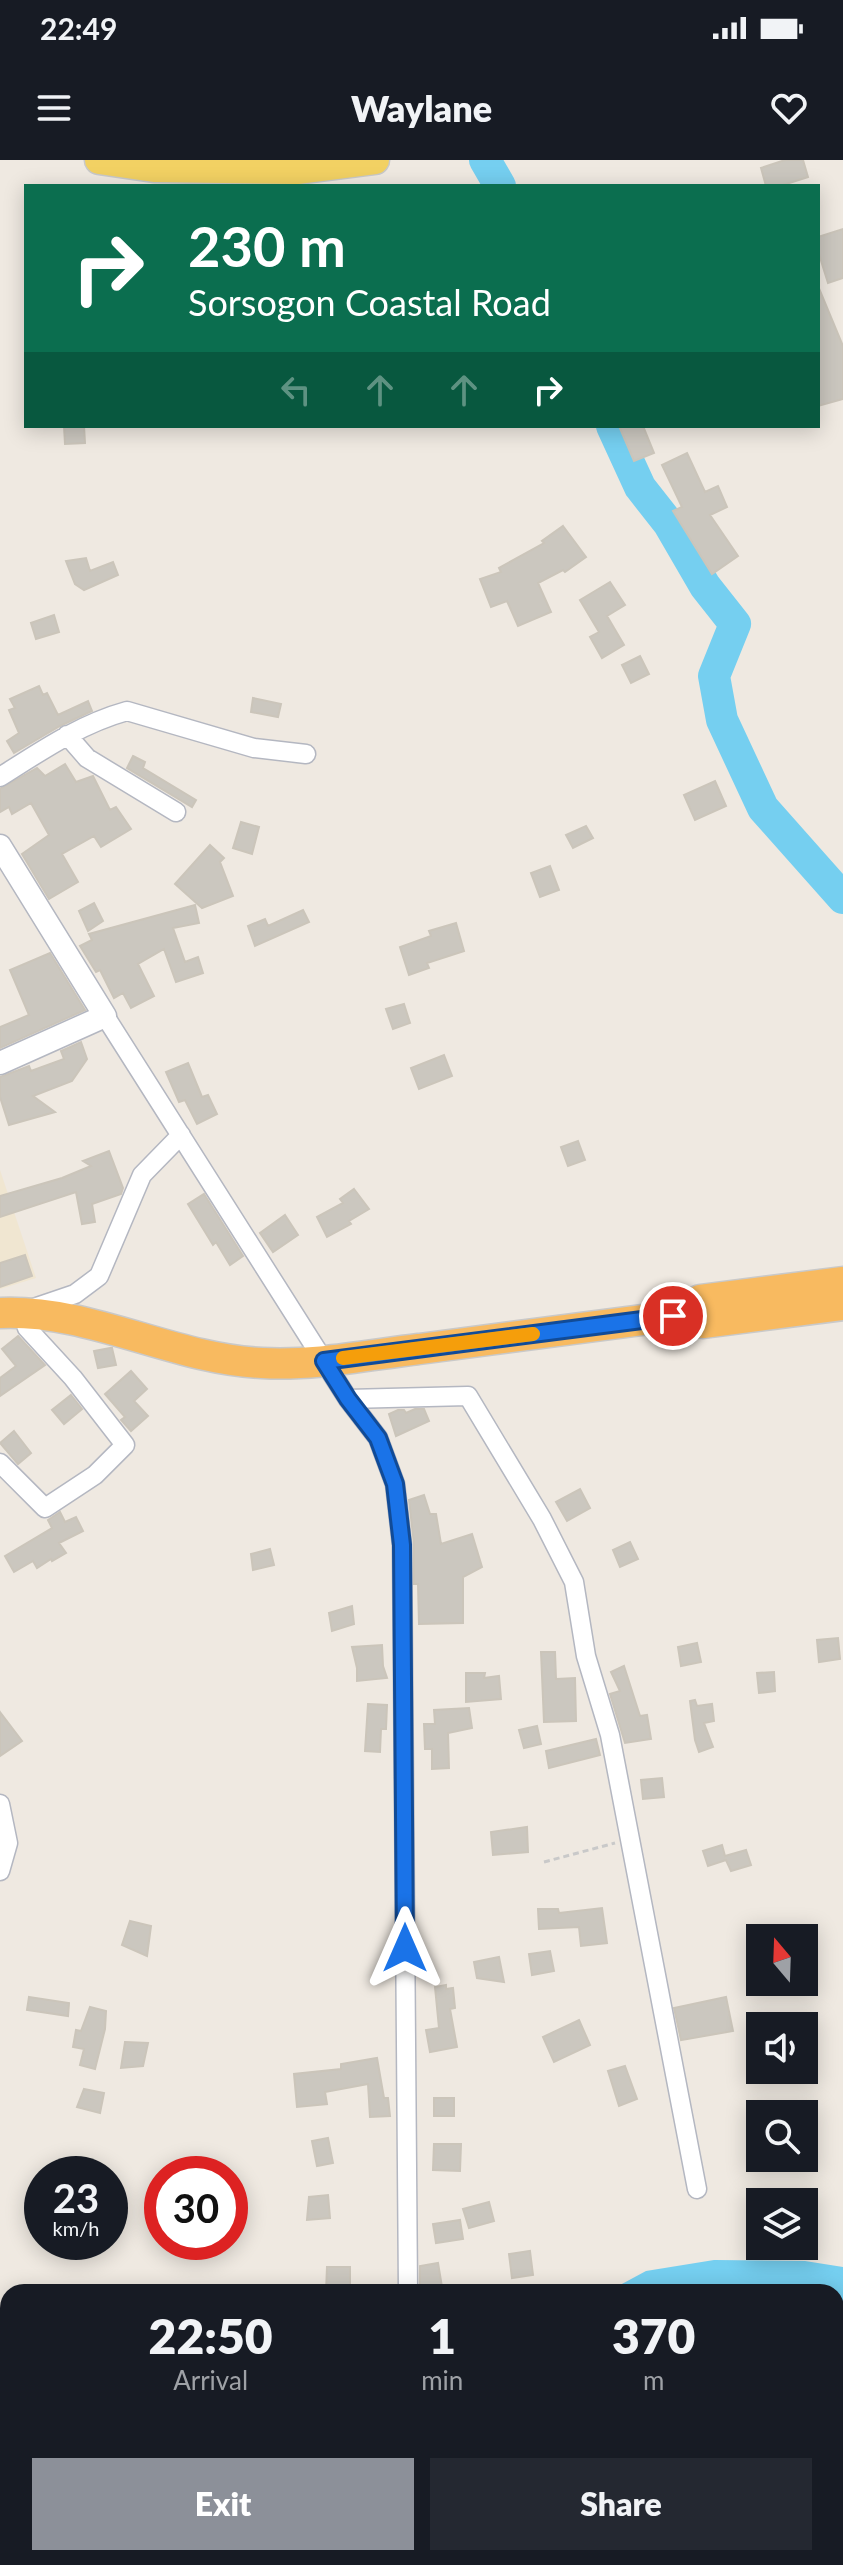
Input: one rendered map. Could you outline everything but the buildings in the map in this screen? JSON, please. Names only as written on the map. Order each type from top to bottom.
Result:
[{"type":"highway","points":[[673,1316],[700,1300],[843,1282]]},
{"type":"highway","points":[[11,1313],[75,1318],[204,1357],[262,1363],[324,1361],[673,1316],[703,1323],[843,1305]]},
{"type":"main road","points":[[99,160],[154,168],[297,170],[375,160]]},
{"type":"street","points":[[0,777],[67,735],[127,711],[254,748],[306,754]]},
{"type":"street","points":[[67,735],[87,758],[176,812]]},
{"type":"street","points":[[0,846],[348,1399],[378,1438],[395,1484],[402,1545],[408,2284]]},
{"type":"street","points":[[0,1063],[105,1016]]},
{"type":"street","points":[[11,1313],[75,1294],[99,1276],[142,1175],[181,1135]]},
{"type":"street","points":[[0,1463],[45,1508],[95,1475],[125,1445],[73,1378],[11,1313]]},
{"type":"street","points":[[348,1399],[468,1396],[542,1519],[574,1582],[586,1656],[610,1735],[697,2189]]},
{"type":"street","points":[[0,1804],[8,1843],[0,1871]]},
{"type":"path","points":[[544,1862],[630,1839]]},
{"type":"shaded area","points":[[0,1170],[36,1278],[0,1289]]},
{"type":"water","points":[[714,2260],[805,2261],[843,2267],[843,2284],[622,2284],[646,2271]]},
{"type":"waterway","points":[[485,160],[499,184]]},
{"type":"waterway","points":[[613,428],[640,487],[669,524],[705,586],[735,624],[714,676],[722,720],[763,808],[843,898]]},
{"type":"slow traffic","points":[[343,1358],[533,1334]]},
{"type":"route","points":[[405,1948],[402,1545],[395,1484],[378,1438],[324,1361],[673,1316]]}]
